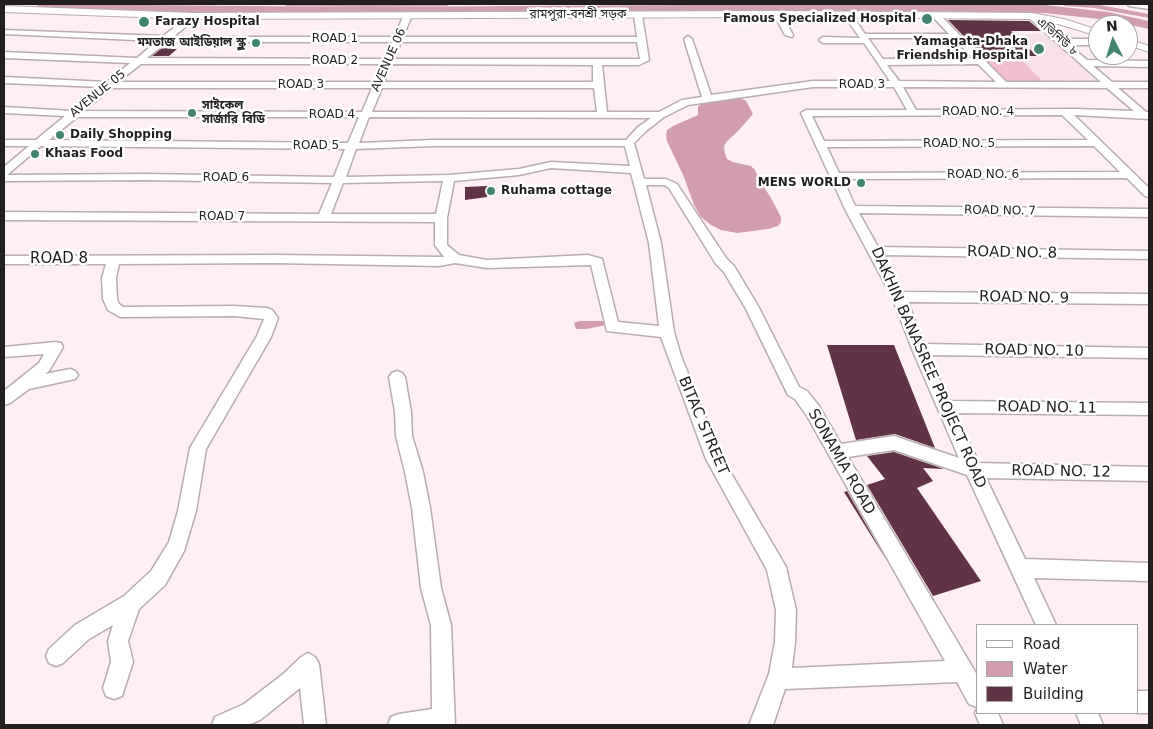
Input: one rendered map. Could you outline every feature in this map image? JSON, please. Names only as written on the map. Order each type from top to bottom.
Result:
[{"type":"main road","name":"রামপুরা-বনশ্রী সড়ক","points":[[4,9],[193,16],[778,14],[1032,16],[1060,21],[1088,30]]},
{"type":"street","points":[[1132,4],[1149,7]]},
{"type":"street","points":[[778,14],[789,36]]},
{"type":"street","points":[[847,14],[897,85],[913,112]]},
{"type":"street","name":"AVENUE 06","points":[[324,217],[408,15]]},
{"type":"street","points":[[638,15],[641,40]]},
{"type":"street","points":[[935,15],[1003,84]]},
{"type":"street","name":"AVENUE 05","points":[[4,172],[193,16]]},
{"type":"street","name":"এভিনিউ ৮","points":[[1032,16],[1148,117]]},
{"type":"street","name":"ROAD 1","points":[[4,32],[164,39],[641,40]]},
{"type":"street","points":[[823,40],[956,36]]},
{"type":"street","points":[[688,39],[707,98]]},
{"type":"street","name":"ROAD 2","points":[[4,55],[140,61],[644,62],[641,40]]},
{"type":"street","points":[[1062,42],[1088,42]]},
{"type":"street","points":[[881,62],[981,61]]},
{"type":"street","points":[[598,62],[598,85],[602,114]]},
{"type":"street","points":[[1086,63],[1149,64]]},
{"type":"street","name":"ROAD 3","points":[[4,80],[109,85],[598,85]]},
{"type":"street","name":"ROAD 3","points":[[629,143],[642,129],[661,115],[685,102],[803,85],[1149,85]]},
{"type":"street","name":"ROAD 4","points":[[4,110],[74,114],[661,115]]},
{"type":"street","points":[[1065,112],[1149,194]]},
{"type":"street","name":"ROAD NO. 4","points":[[806,113],[1065,112],[1148,117]]},
{"type":"street","name":"DAKHIN BANASREE PROJECT ROAD","points":[[806,113],[851,209],[876,251],[898,297],[944,407],[1046,624]]},
{"type":"street","name":"ROAD 5","points":[[4,143],[352,146],[432,142],[629,143]]},
{"type":"street","name":"BITAC STREET","points":[[629,143],[655,243],[667,332],[680,373],[714,459],[776,567],[786,610],[785,642],[778,679],[760,725]]},
{"type":"street","name":"ROAD NO. 5","points":[[821,144],[1098,143]]},
{"type":"street","name":"ROAD 6","points":[[4,178],[144,177],[339,180],[449,178],[519,172],[551,165],[637,176]]},
{"type":"street","name":"ROAD NO. 6","points":[[836,176],[1130,175]]},
{"type":"street","name":"SONAMIA ROAD","points":[[637,176],[666,182],[673,186],[721,261],[729,269],[754,309],[793,391],[801,394],[812,411],[976,694]]},
{"type":"street","points":[[449,178],[441,218],[441,245],[455,259],[487,264],[588,259],[597,262],[612,327],[667,332]]},
{"type":"street","name":"ROAD NO. 7","points":[[851,209],[1149,213]]},
{"type":"street","name":"ROAD 7","points":[[4,216],[441,218]]},
{"type":"street","name":"ROAD NO. 8","points":[[876,251],[1149,255]]},
{"type":"street","points":[[56,656],[82,632],[131,603],[158,578],[177,545],[187,511],[198,448],[264,337],[271,318],[267,313],[234,311],[120,312],[113,306],[110,300],[109,278],[114,259]]},
{"type":"street","name":"ROAD 8","points":[[4,260],[114,259],[439,262],[455,259]]},
{"type":"street","name":"ROAD NO. 9","points":[[898,297],[1149,299]]},
{"type":"street","points":[[4,352],[56,347],[44,367],[30,377],[26,384]]},
{"type":"street","name":"ROAD NO. 10","points":[[919,349],[1149,353]]},
{"type":"street","points":[[4,399],[26,384],[70,375]]},
{"type":"street","points":[[397,377],[403,412],[404,436],[414,472],[421,508],[431,588],[441,625],[441,675],[444,721],[399,725]]},
{"type":"street","name":"ROAD NO. 11","points":[[944,407],[1149,409]]},
{"type":"street","name":"ROAD NO. 12","points":[[836,452],[894,443],[974,470],[1149,474]]},
{"type":"street","points":[[1020,568],[1149,572]]},
{"type":"street","points":[[114,688],[122,662],[118,641],[131,603]]},
{"type":"street","points":[[223,725],[252,712],[290,682],[308,664],[315,725]]},
{"type":"street","points":[[778,679],[963,671]]},
{"type":"shaded area","points":[[992,34],[1052,34],[1111,85],[1003,84],[979,60],[1020,59]]},
{"type":"shaded area","points":[[1021,59],[1045,84],[1003,84],[979,60]]},
{"type":"water","points":[[737,97],[746,101],[753,114],[726,142],[724,147],[725,154],[727,159],[751,166],[755,170],[781,217],[781,222],[778,226],[768,229],[737,233],[721,230],[701,217],[694,205],[666,136],[667,130],[673,126],[698,115],[698,107],[702,103],[709,100]]},
{"type":"water","points":[[579,321],[603,321],[606,325],[576,329],[574,323]]},
{"type":"building","points":[[948,20],[1029,21],[1041,31],[1011,31],[1037,56],[1010,56],[1013,58],[986,59]]},
{"type":"building","points":[[162,48],[177,49],[169,56],[152,56]]},
{"type":"building","name":"Ruhama cottage","points":[[487,186],[487,197],[465,200],[465,187]]},
{"type":"building","points":[[827,345],[894,345],[935,448],[895,434],[856,440]]},
{"type":"building","points":[[894,452],[944,469],[923,468],[933,481],[917,488],[981,581],[933,596],[867,485],[885,479],[867,456]]},
{"type":"building","points":[[847,491],[887,561],[844,492]]},
{"type":"waterway","points":[[41,4],[193,9],[356,11],[907,7],[1045,9],[1108,16],[1149,25]]},
{"type":"waterway","points":[[286,4],[447,4]]},
{"type":"waterway","points":[[1065,4],[1094,6],[1149,16]]},
{"type":"place","name":"Famous Specialized Hospital","points":[[927,19]]},
{"type":"place","name":"Farazy Hospital","points":[[144,22]]},
{"type":"place","name":"মমতাজ আইডিয়াল স্কুল","points":[[256,43]]},
{"type":"place","name":"Yamagata-Dhaka Friendship Hospital","points":[[1039,49]]},
{"type":"place","name":"সাইকেল সার্জারি বিডি","points":[[192,113]]},
{"type":"place","name":"Daily Shopping","points":[[60,135]]},
{"type":"place","name":"Khaas Food","points":[[35,154]]},
{"type":"place","name":"MENS WORLD","points":[[861,183]]},
{"type":"place","name":"Ruhama cottage","points":[[491,191]]}]
